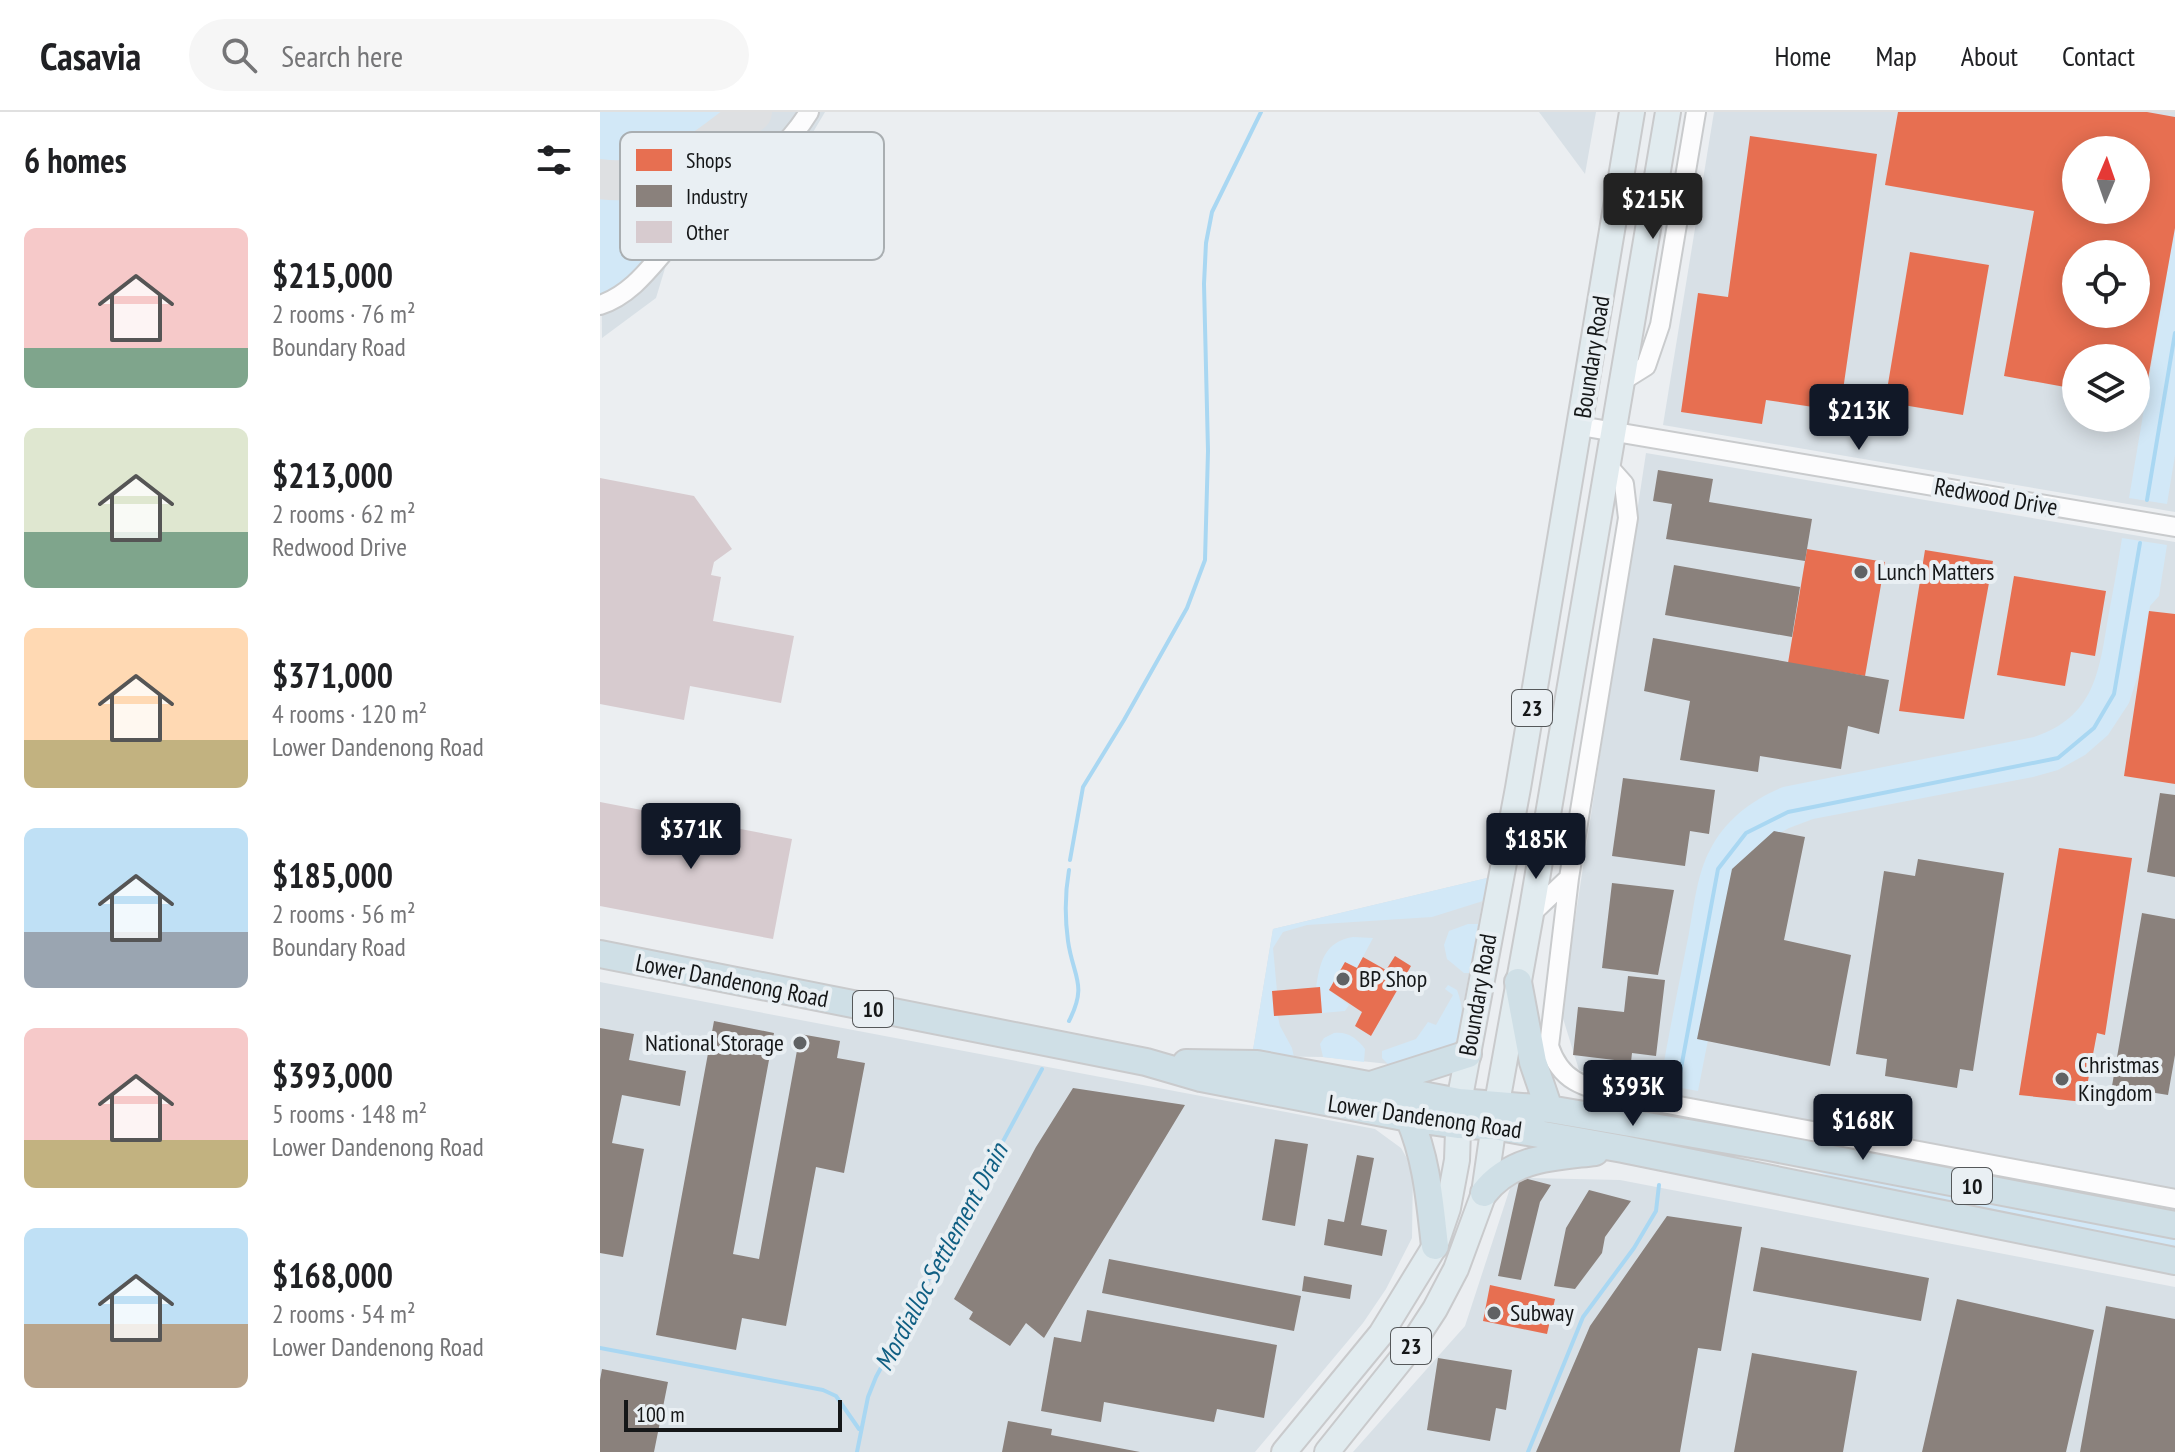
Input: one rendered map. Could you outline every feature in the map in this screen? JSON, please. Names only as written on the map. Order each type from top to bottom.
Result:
[{"type":"highway","name":"Lower Dandenong Road","points":[[600,954],[1146,1062],[1201,1078],[1409,1118],[1495,1115],[1549,1109],[1755,1144],[2175,1225]]},
{"type":"highway","points":[[1518,982],[1533,1062],[1549,1109]]},
{"type":"highway","points":[[1370,1085],[1468,1054]]},
{"type":"highway","name":"Lower Dandenong Road","points":[[1146,1062],[1257,1064],[1370,1085],[1459,1114]]},
{"type":"highway","name":"Lower Dandenong Road","points":[[1495,1115],[1623,1149],[2175,1261]]},
{"type":"highway","points":[[1409,1118],[1429,1186],[1435,1246]]},
{"type":"highway","points":[[1484,1193],[1503,1173],[1517,1165],[1539,1159],[1623,1149]]},
{"type":"main road","name":"Boundary Road","points":[[1284,1452],[1381,1334],[1435,1246],[1448,1208],[1457,1160],[1459,1114],[1468,1054],[1521,773],[1632,112]]},
{"type":"main road","name":"Boundary Road","points":[[1332,1449],[1407,1352],[1435,1309],[1456,1269],[1484,1193],[1668,112]]},
{"type":"street","points":[[797,132],[809,112]]},
{"type":"street","points":[[1622,381],[1646,366],[1660,325],[1696,112]]},
{"type":"street","points":[[600,305],[631,288],[656,260]]},
{"type":"street","name":"Redwood Drive","points":[[1580,426],[2175,527]]},
{"type":"street","points":[[1608,466],[1624,484],[1628,518],[1569,878],[1549,1046],[1555,1064],[1567,1076],[1595,1090],[2175,1199]]},
{"type":"street","name":"Boundary Road","points":[[1531,914],[1569,878]]},
{"type":"street","points":[[1603,1119],[1643,1099]]},
{"type":"shaded area","points":[[600,112],[825,112],[813,132],[620,132],[620,260],[667,260],[656,298],[602,338]]},
{"type":"shaded area","points":[[600,112],[734,112],[708,132],[620,132],[620,169],[600,167]]},
{"type":"shaded area","points":[[1539,112],[1596,112],[1585,174]]},
{"type":"shaded area","points":[[1714,112],[2175,112],[2175,512],[1663,425]]},
{"type":"shaded area","points":[[600,190],[620,191],[620,260],[651,260],[600,302]]},
{"type":"shaded area","points":[[2175,225],[2175,455],[2167,504],[2129,498],[2140,432],[2150,432],[2150,373]]},
{"type":"shaded area","points":[[1646,453],[2175,542],[2175,1191],[1646,1091],[1579,1070],[1561,1012]]},
{"type":"shaded area","points":[[2122,538],[2167,545],[2159,596],[2150,606],[2138,675],[2129,703],[2108,735],[2085,755],[2058,770],[1813,819],[1769,839],[1735,902],[1698,1091],[1660,1084],[1699,880],[1710,850],[1724,829],[1751,804],[1783,787],[2034,737],[2070,718],[2090,691],[2096,675]]},
{"type":"shaded area","points":[[1487,878],[1456,1043],[1398,1065],[1323,1057],[1252,1056],[1273,929]]},
{"type":"shaded area","points":[[1487,878],[1483,901],[1432,917],[1307,925],[1283,932],[1273,948],[1277,991],[1272,991],[1280,1026],[1294,1057],[1252,1056],[1273,929]]},
{"type":"shaded area","points":[[1478,924],[1469,973],[1464,973],[1447,959],[1444,945],[1449,931]]},
{"type":"shaded area","points":[[1353,937],[1373,938],[1357,968],[1345,962],[1329,990],[1349,1005],[1345,1011],[1322,1013],[1320,988],[1316,988],[1322,962],[1336,943]]},
{"type":"shaded area","points":[[600,982],[1375,1129],[1401,1148],[1413,1169],[1412,1238],[1386,1289],[1363,1323],[1255,1452],[600,1452]]},
{"type":"shaded area","points":[[1448,985],[1457,990],[1462,1014],[1458,1037],[1449,1051],[1389,1065],[1382,1058],[1382,1051],[1416,1039],[1428,1022],[1436,1025],[1453,995],[1445,989]]},
{"type":"shaded area","points":[[1334,1033],[1347,1034],[1359,1042],[1365,1049],[1364,1062],[1323,1057],[1320,1044]]},
{"type":"shaded area","points":[[1799,1165],[2175,1229],[2175,1252],[1868,1190]]},
{"type":"shaded area","points":[[1529,1178],[1620,1180],[2175,1287],[2175,1452],[1353,1452],[1465,1326],[1512,1182]]},
{"type":"building: Shops","points":[[1898,112],[2147,112],[2175,117],[2175,228],[2150,368],[2150,344],[2062,344],[2062,386],[2004,376],[2034,211],[1885,185]]},
{"type":"building: Shops","points":[[1750,136],[1877,154],[1840,411],[1766,400],[1762,424],[1681,412],[1698,293],[1728,297]]},
{"type":"building: Shops","points":[[1910,252],[1989,265],[1963,415],[1885,402]]},
{"type":"building: Shops","points":[[1807,549],[1885,562],[1865,676],[1788,663]]},
{"type":"building: Shops","points":[[1925,550],[1993,561],[1964,719],[1899,711]]},
{"type":"building: Shops","points":[[2014,576],[2106,591],[2095,656],[2071,652],[2065,686],[1997,675]]},
{"type":"building: Shops","points":[[2149,611],[2175,614],[2175,784],[2124,776]]},
{"type":"building: Shops","points":[[2059,848],[2132,858],[2105,1035],[2097,1033],[2084,1102],[2019,1095]]},
{"type":"building: Shops","points":[[1395,956],[1411,966],[1371,1036],[1355,1026],[1362,1012],[1329,990],[1345,962],[1357,968],[1363,957],[1386,970]]},
{"type":"building: Shops","points":[[1320,987],[1322,1013],[1274,1016],[1272,991]]},
{"type":"building: Shops","points":[[1490,1285],[1555,1299],[1547,1334],[1483,1321]]},
{"type":"building: Industry","points":[[1658,470],[1713,479],[1709,502],[1812,519],[1805,561],[1666,539],[1672,504],[1653,501]]},
{"type":"building: Industry","points":[[1674,565],[1800,587],[1792,637],[1665,615]]},
{"type":"building: Industry","points":[[1653,638],[1889,680],[1879,734],[1848,726],[1841,769],[1760,756],[1758,772],[1680,760],[1690,701],[1644,691]]},
{"type":"building: Industry","points":[[1623,778],[1715,790],[1709,834],[1690,831],[1685,866],[1612,856]]},
{"type":"building: Industry","points":[[2160,793],[2175,795],[2175,877],[2147,872]]},
{"type":"building: Industry","points":[[1774,831],[1805,837],[1784,940],[1851,955],[1830,1066],[1697,1039],[1732,869]]},
{"type":"building: Industry","points":[[1918,859],[2004,873],[1973,1071],[1960,1069],[1957,1088],[1885,1076],[1887,1059],[1856,1054],[1884,871],[1915,876]]},
{"type":"building: Industry","points":[[1612,883],[1674,890],[1658,975],[1602,968]]},
{"type":"building: Industry","points":[[2142,913],[2175,919],[2175,1055],[2168,1095],[2112,1086]]},
{"type":"building: Industry","points":[[1628,976],[1665,980],[1656,1056],[1632,1053],[1631,1062],[1573,1055],[1578,1007],[1624,1012]]},
{"type":"building: Industry","points":[[714,1021],[774,1033],[733,1254],[759,1259],[800,1034],[840,1041],[837,1058],[865,1063],[844,1173],[816,1167],[786,1326],[742,1318],[736,1350],[656,1335]]},
{"type":"building: Industry","points":[[600,1028],[634,1034],[629,1060],[686,1071],[680,1106],[622,1095],[612,1143],[644,1149],[623,1257],[600,1253]]},
{"type":"building: Industry","points":[[1073,1088],[1185,1105],[1044,1338],[1026,1323],[1010,1346],[969,1319],[973,1312],[954,1299],[1036,1147]]},
{"type":"building: Industry","points":[[1275,1139],[1308,1144],[1295,1226],[1262,1220]]},
{"type":"building: Industry","points":[[1357,1155],[1374,1158],[1361,1225],[1387,1230],[1382,1256],[1324,1245],[1328,1219],[1344,1222]]},
{"type":"building: Industry","points":[[1520,1177],[1551,1185],[1540,1202],[1521,1280],[1498,1276]]},
{"type":"building: Industry","points":[[1589,1190],[1631,1201],[1605,1237],[1602,1253],[1575,1289],[1554,1286],[1566,1228]]},
{"type":"building: Industry","points":[[1667,1216],[1742,1227],[1721,1351],[1698,1348],[1680,1452],[1536,1452],[1590,1326]]},
{"type":"building: Industry","points":[[1761,1247],[1929,1278],[1921,1321],[1753,1291]]},
{"type":"building: Industry","points":[[1109,1259],[1301,1296],[1294,1331],[1102,1293]]},
{"type":"building: Industry","points":[[1304,1276],[1352,1285],[1350,1299],[1302,1291]]},
{"type":"building: Industry","points":[[1957,1299],[2094,1330],[2066,1452],[1922,1452]]},
{"type":"building: Industry","points":[[2106,1306],[2175,1319],[2175,1452],[2080,1452]]},
{"type":"building: Industry","points":[[1087,1310],[1277,1345],[1264,1418],[1217,1409],[1214,1422],[1104,1402],[1101,1422],[1041,1411],[1054,1337],[1081,1342]]},
{"type":"building: Industry","points":[[1752,1353],[1857,1371],[1843,1452],[1734,1452]]},
{"type":"building: Industry","points":[[1438,1358],[1512,1370],[1506,1410],[1496,1408],[1490,1441],[1427,1430]]},
{"type":"building: Industry","points":[[602,1369],[668,1382],[654,1452],[600,1452]]},
{"type":"building: Industry","points":[[1008,1421],[1052,1429],[1051,1435],[1140,1452],[1002,1452]]},
{"type":"building: Other","points":[[600,478],[694,496],[732,549],[714,562],[711,575],[721,577],[713,621],[794,636],[781,703],[690,686],[684,720],[600,704]]},
{"type":"building: Other","points":[[600,802],[792,839],[773,939],[600,906]]},
{"type":"waterway","points":[[1070,860],[1083,787],[1187,608],[1205,560],[1208,451],[1206,243],[1212,212],[1261,112]]},
{"type":"waterway","points":[[2147,500],[2175,333]]},
{"type":"waterway","points":[[1679,1079],[1718,869],[1746,833],[1788,812],[2058,758],[2094,728],[2114,694],[2140,543]]},
{"type":"waterway","points":[[1069,870],[1066,924],[1078,981],[1078,998],[1069,1021]]},
{"type":"waterway","name":"Mordialloc Settlement Drain","points":[[857,1452],[868,1397],[876,1377],[1042,1069]]},
{"type":"waterway","points":[[1528,1452],[1583,1317],[1634,1248],[1656,1211],[1659,1185]]},
{"type":"waterway","points":[[600,1348],[823,1390],[836,1396],[859,1429]]},
{"type":"taxiway","points":[[727,132],[752,112]]},
{"type":"taxiway","points":[[600,179],[620,180]]},
{"type":"place","name":"Lunch Matters","points":[[1861,572]]},
{"type":"place","name":"BP Shop","points":[[1343,979]]},
{"type":"place","name":"National Storage","points":[[800,1043]]},
{"type":"place","name":"Christmas Kingdom","points":[[2062,1079]]},
{"type":"place","name":"Subway","points":[[1494,1313]]}]
